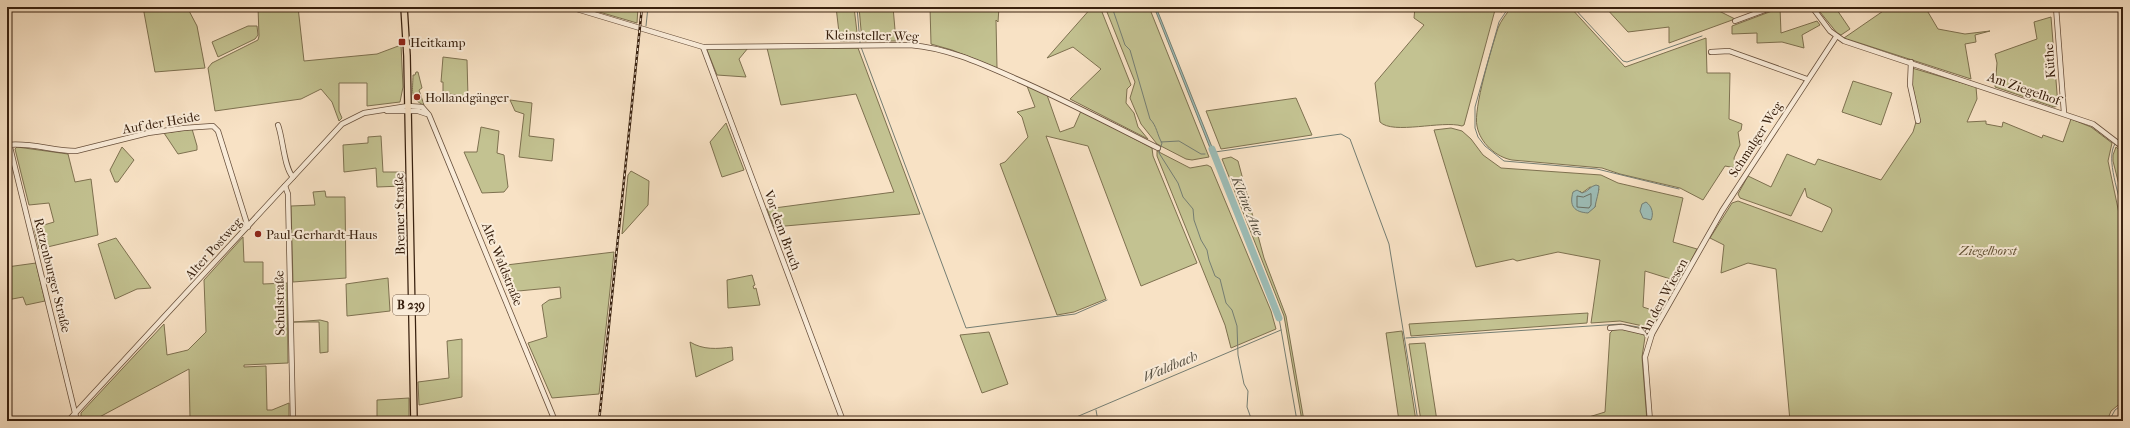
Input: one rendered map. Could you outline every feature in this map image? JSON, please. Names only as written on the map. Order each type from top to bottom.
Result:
[{"type":"main road","name":"Bremer Straße","points":[[404,7],[408,109],[414,421]]},
{"type":"street","name":"Kleinsteller Weg","points":[[570,7],[703,46],[910,45],[934,47],[950,52],[1068,102],[1158,148]]},
{"type":"street","points":[[1735,20],[1773,7]]},
{"type":"street","points":[[1812,7],[1836,37]]},
{"type":"street","name":"Küthe","points":[[2056,7],[2064,113]]},
{"type":"street","name":"Am Ziegelhof","points":[[1836,37],[2064,113],[2093,124],[2114,138],[2121,145]]},
{"type":"street","name":"Schmalger Weg","points":[[1722,211],[1807,79],[1836,37]]},
{"type":"street","name":"Vor dem Bruch","points":[[703,46],[843,421]]},
{"type":"street","points":[[1710,52],[1729,51],[1807,79]]},
{"type":"street","points":[[1911,62],[1910,85],[1918,121]]},
{"type":"street","name":"Alte Waldstraße","points":[[408,109],[422,107],[429,115],[555,421]]},
{"type":"street","name":"Alter Postweg","points":[[68,421],[342,124],[364,113],[408,109]]},
{"type":"street","points":[[278,124],[283,136],[289,171],[293,177]]},
{"type":"street","name":"Auf der Heide","points":[[9,145],[76,151],[148,134],[184,128],[213,126],[218,131],[248,227]]},
{"type":"street","name":"Ratzenburger Straße","points":[[7,135],[77,421]]},
{"type":"street","name":"Schulstraße","points":[[285,186],[288,194],[293,421]]},
{"type":"street","name":"An den Wiesen","points":[[1650,421],[1645,357],[1652,334],[1722,211]]},
{"type":"street","points":[[1610,328],[1622,327],[1652,334]]},
{"type":"green space","points":[[143,7],[187,7],[197,26],[205,68],[155,72]]},
{"type":"green space","points":[[258,7],[298,7],[304,61],[377,54],[401,45],[403,87],[400,102],[367,106],[367,83],[339,83],[339,111],[342,118],[339,121],[332,102],[321,89],[301,99],[215,111],[208,68],[212,63],[258,40]]},
{"type":"green space","points":[[582,7],[638,7],[637,23]]},
{"type":"green space","points":[[836,7],[854,7],[858,41],[840,41]]},
{"type":"green space","points":[[859,7],[893,7],[896,41],[862,41]]},
{"type":"green space","points":[[930,7],[999,7],[998,22],[996,20],[997,68],[952,50],[931,44]]},
{"type":"green space","points":[[1092,7],[1100,7],[1131,85],[1127,89],[1126,103],[1134,113],[1138,127],[1148,139],[1070,99],[1101,69],[1073,47],[1047,58]]},
{"type":"green space","points":[[1105,7],[1149,7],[1209,157],[1192,160],[1186,159],[1157,144],[1141,124],[1130,98],[1135,82]]},
{"type":"green space","points":[[1415,7],[1506,7],[1502,12],[1495,10],[1464,125],[1462,126],[1443,125],[1395,127],[1386,126],[1380,122],[1375,83],[1424,25],[1414,18]]},
{"type":"green space","points":[[1511,7],[1570,7],[1625,67],[1706,38],[1707,73],[1730,73],[1729,119],[1742,124],[1741,130],[1738,132],[1740,145],[1734,158],[1736,168],[1725,166],[1703,200],[1680,188],[1620,174],[1602,168],[1512,160],[1500,156],[1481,138],[1477,126],[1477,118],[1480,93],[1498,28]]},
{"type":"green space","points":[[1605,7],[1711,7],[1735,19],[1669,43],[1669,27],[1628,32]]},
{"type":"green space","points":[[1816,7],[1835,7],[1850,29],[1841,35],[1837,33]]},
{"type":"green space","points":[[1889,7],[1925,7],[1938,29],[1965,34],[1990,31],[1975,35],[1976,42],[1965,44],[1971,79],[1844,38]]},
{"type":"green space","points":[[1780,8],[1781,33],[1817,21],[1820,25],[1802,35],[1804,48],[1782,42],[1757,43],[1757,33],[1732,34],[1732,26]]},
{"type":"green space","points":[[2051,17],[2058,106],[2054,107],[1995,87],[1997,63],[1995,54],[2037,39],[2034,22]]},
{"type":"green space","points":[[248,26],[257,26],[258,35],[255,39],[218,57],[212,42]]},
{"type":"green space","points":[[708,48],[748,48],[739,59],[746,77],[717,75],[707,50]]},
{"type":"green space","points":[[767,48],[858,48],[920,214],[774,227],[767,209],[894,192],[856,94],[781,105]]},
{"type":"green space","points":[[443,57],[467,60],[468,97],[443,93],[443,82],[441,82]]},
{"type":"green space","name":"Ziegelhorst","points":[[1912,68],[1976,87],[1977,99],[1967,122],[1986,121],[1986,124],[2002,127],[2003,122],[2042,138],[2043,135],[2063,142],[2071,119],[2091,127],[2112,143],[2108,161],[2121,223],[2123,223],[2123,401],[2111,411],[2107,421],[1790,421],[1776,269],[1748,263],[1721,273],[1724,245],[1710,238],[1732,203],[1738,201],[1822,232],[1832,211],[1831,208],[1807,197],[1805,188],[1791,216],[1740,198],[1738,194],[1748,176],[1771,187],[1787,154],[1815,165],[1818,159],[1881,180],[1913,132],[1916,122],[1919,122],[1912,84]]},
{"type":"green space","points":[[416,72],[418,72],[422,88],[419,90],[424,105],[416,100],[413,93],[413,75],[415,75]]},
{"type":"green space","points":[[1853,81],[1892,93],[1881,125],[1842,112]]},
{"type":"green space","points":[[1027,86],[1047,95],[1060,132],[1074,127],[1081,111],[1152,148],[1153,156],[1197,263],[1141,286],[1088,146],[1046,136],[1106,299],[1074,312],[1057,315],[1000,164],[1005,162],[1028,137],[1022,117],[1017,112],[1035,107]]},
{"type":"green space","points":[[1296,98],[1312,135],[1221,149],[1206,111]]},
{"type":"green space","points":[[510,100],[532,103],[529,136],[554,139],[552,161],[519,157],[524,114],[515,111]]},
{"type":"green space","points":[[726,123],[744,170],[722,177],[710,142]]},
{"type":"green space","points":[[481,127],[499,131],[497,153],[504,155],[508,187],[504,192],[482,193],[464,152],[477,152]]},
{"type":"green space","points":[[1451,128],[1462,131],[1471,139],[1483,155],[1501,168],[1601,175],[1618,183],[1683,198],[1673,242],[1697,249],[1680,282],[1645,271],[1643,307],[1661,313],[1652,328],[1620,321],[1591,323],[1600,260],[1558,252],[1517,261],[1513,259],[1476,267],[1434,130]],"holes":[[[1590,187],[1599,189],[1595,207],[1580,191],[1582,193]]]},
{"type":"green space","points":[[192,129],[197,150],[178,154],[164,133]]},
{"type":"green space","points":[[381,136],[383,172],[404,172],[404,186],[377,187],[376,168],[344,172],[343,145],[368,143],[368,137]]},
{"type":"green space","points":[[17,147],[68,154],[75,182],[91,179],[98,235],[39,249],[34,228],[54,222],[49,203],[29,205],[15,149]]},
{"type":"green space","points":[[122,147],[134,160],[118,182],[115,182],[110,170]]},
{"type":"green space","points":[[2116,147],[2123,153],[2123,201],[2113,161],[2113,155]]},
{"type":"green space","points":[[1157,151],[1190,168],[1207,165],[1211,167],[1271,311],[1276,329],[1231,348],[1225,325],[1157,156]]},
{"type":"green space","points":[[1231,157],[1238,161],[1264,258],[1286,316],[1304,421],[1302,421],[1284,316],[1222,159]]},
{"type":"green space","points":[[631,171],[649,181],[648,205],[622,234],[628,175]]},
{"type":"green space","points":[[325,191],[326,197],[345,197],[346,278],[293,282],[291,206],[315,205],[313,192]]},
{"type":"green space","points":[[243,237],[244,262],[263,262],[263,284],[287,283],[288,363],[244,365],[244,367],[266,366],[267,410],[272,410],[289,403],[289,421],[185,421],[190,418],[189,369],[92,421],[81,421],[81,413],[164,324],[167,355],[188,350],[206,332],[204,280]]},
{"type":"green space","points":[[116,238],[151,288],[137,289],[115,299],[98,244]]},
{"type":"green space","points":[[614,252],[599,394],[552,398],[528,343],[547,337],[542,305],[549,300],[561,298],[560,287],[508,292],[498,266]]},
{"type":"green space","points":[[36,263],[45,301],[26,305],[23,297],[7,300],[7,267]]},
{"type":"green space","points":[[752,275],[755,285],[753,286],[754,289],[756,288],[760,305],[728,308],[727,280]]},
{"type":"green space","points":[[388,278],[390,311],[347,316],[346,284]]},
{"type":"green space","points":[[1588,313],[1587,323],[1411,336],[1409,324]]},
{"type":"green space","points":[[320,320],[328,322],[328,352],[320,353],[319,322],[294,322]]},
{"type":"green space","points":[[1622,329],[1643,334],[1645,337],[1642,357],[1647,421],[1576,421],[1605,412],[1610,333],[1613,330]]},
{"type":"green space","points":[[1402,331],[1416,421],[1399,421],[1386,333]]},
{"type":"green space","points":[[989,332],[1008,384],[982,393],[960,335]]},
{"type":"green space","points":[[462,339],[462,397],[419,405],[418,382],[449,378],[447,341]]},
{"type":"green space","points":[[690,342],[695,345],[710,348],[732,347],[733,360],[696,377]]},
{"type":"green space","points":[[1425,343],[1437,421],[1421,421],[1409,344]]},
{"type":"green space","points":[[409,398],[409,421],[377,421],[377,400]]},
{"type":"water","points":[[1154,7],[1156,7],[1216,157],[1214,158]]},
{"type":"water","points":[[1596,185],[1599,186],[1599,191],[1595,207],[1588,213],[1576,210],[1572,205],[1573,192],[1577,190],[1582,193]]},
{"type":"water","points":[[1646,202],[1652,210],[1651,220],[1643,218],[1640,211],[1642,204]]},
{"type":"waterway","points":[[646,26],[648,7]]},
{"type":"waterway","points":[[857,7],[860,43]]},
{"type":"waterway","points":[[1112,7],[1125,45],[1130,50],[1150,119],[1162,143],[1159,153],[1178,183],[1183,197],[1193,209],[1194,220],[1201,240],[1207,250],[1215,276],[1220,279],[1226,303],[1232,310],[1237,326],[1238,355],[1244,384],[1248,391],[1247,407],[1252,421]]},
{"type":"waterway","points":[[1509,7],[1499,22],[1475,107],[1475,128],[1478,137],[1485,146],[1504,161],[1597,169],[1679,189]]},
{"type":"waterway","points":[[1573,7],[1623,61],[1627,62],[1702,36]]},
{"type":"waterway","points":[[861,47],[966,328],[1075,314],[1107,300]]},
{"type":"waterway","points":[[2117,141],[2123,131]]},
{"type":"waterway","points":[[1215,152],[1341,134],[1350,139],[1389,244],[1418,421]]},
{"type":"waterway","points":[[1161,142],[1179,141],[1201,154],[1205,154]]},
{"type":"waterway","points":[[2115,144],[2112,150],[2112,168],[2123,215]]},
{"type":"waterway","name":"Kleine Aue","points":[[1212,149],[1279,318]]},
{"type":"waterway","name":"Kleine Aue","points":[[1279,318],[1297,421]]},
{"type":"waterway","points":[[1406,338],[1621,324],[1649,329]]},
{"type":"waterway","name":"Waldbach","points":[[1067,421],[1281,330]]},
{"type":"waterway","points":[[2109,421],[2115,410],[2123,404]]},
{"type":"waterway","points":[[1096,410],[1098,421]]},
{"type":"railway","points":[[599,421],[642,7]]},
{"type":"place","name":"Heitkamp","points":[[402,42]]},
{"type":"place","name":"Hollandgänger","points":[[417,97]]},
{"type":"place","name":"Paul-Gerhardt-Haus","points":[[258,234]]}]
